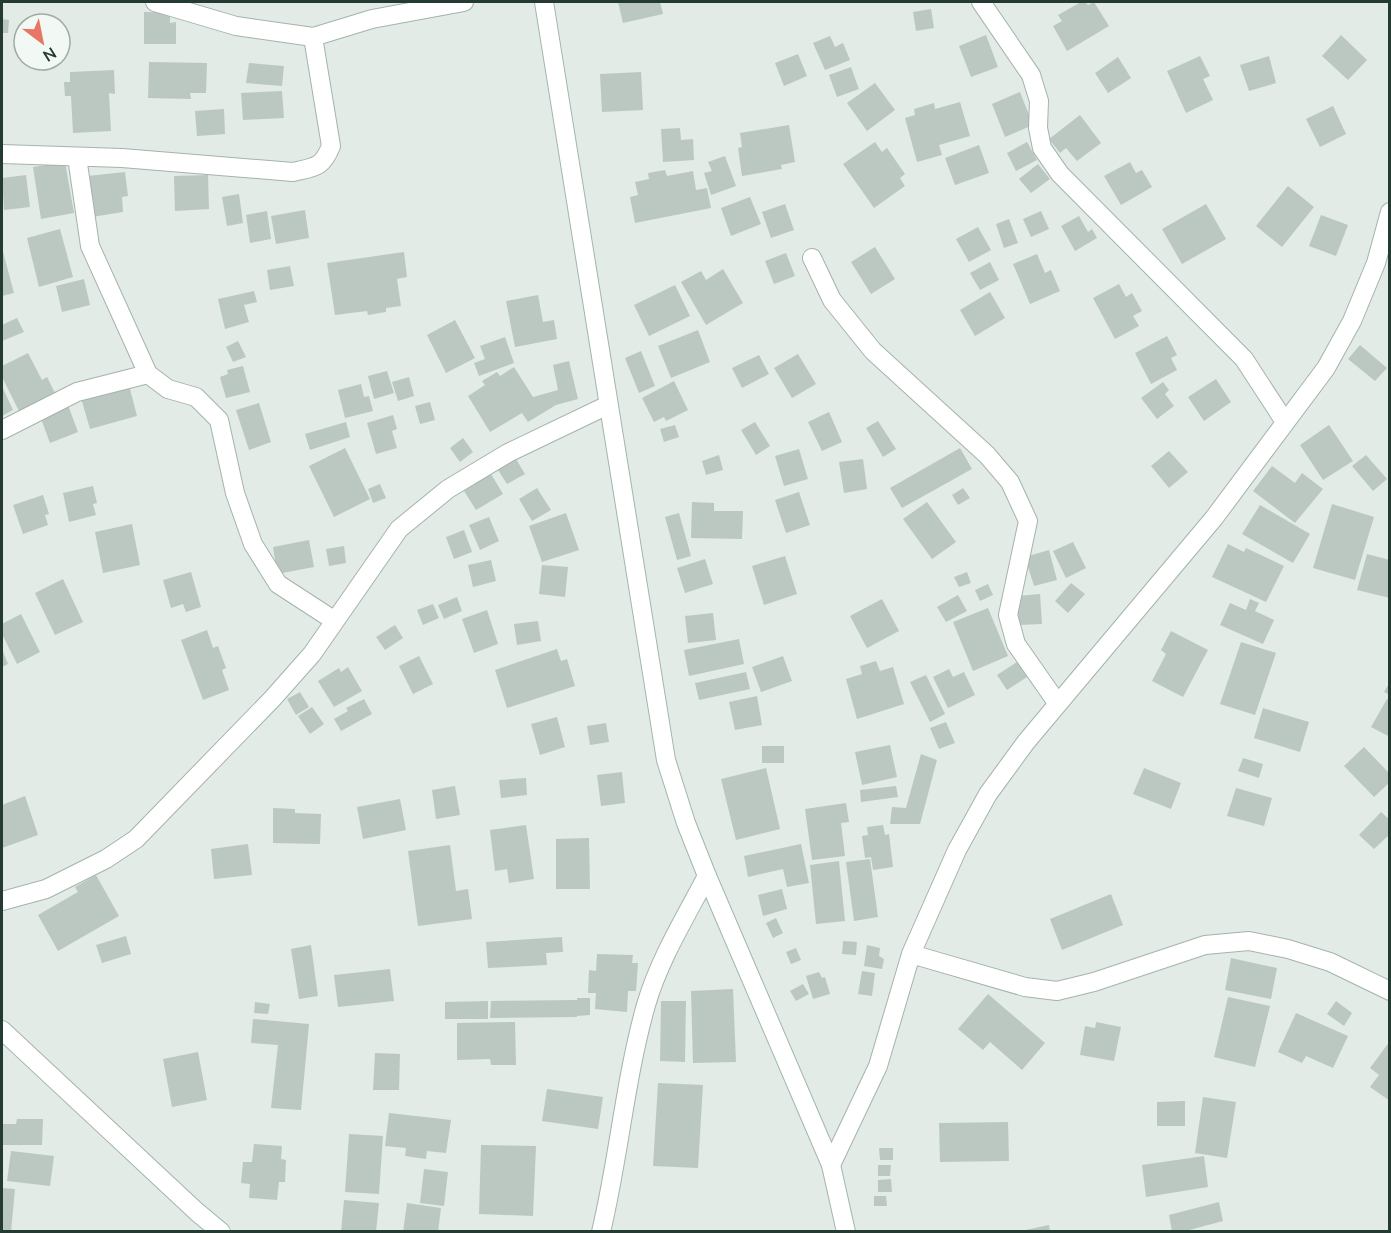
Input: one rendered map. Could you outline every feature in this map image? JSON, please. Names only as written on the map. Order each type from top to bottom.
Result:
[{"type":"street","points":[[155,2],[236,26],[313,37],[372,19],[464,2]]},
{"type":"street","points":[[544,2],[666,760],[686,823],[707,876],[831,1165],[846,1232]]},
{"type":"street","points":[[981,2],[1031,75],[1040,101],[1038,128],[1042,148],[1060,174],[1244,359],[1285,422]]},
{"type":"street","points":[[2,154],[122,158],[293,172],[317,167],[326,159],[331,146],[313,37]]},
{"type":"street","points":[[77,156],[90,246],[148,374],[168,389],[196,397],[219,420],[235,493],[253,544],[278,584],[335,621]]},
{"type":"street","points":[[831,1165],[878,1066],[910,954],[957,850],[988,794],[1026,742],[1214,518],[1326,368],[1352,321],[1376,263],[1389,212]]},
{"type":"street","points":[[812,258],[832,300],[873,351],[987,455],[1010,482],[1029,521],[1008,615],[1016,644],[1058,704]]},
{"type":"street","points":[[2,430],[77,392],[148,374]]},
{"type":"street","points":[[2,901],[46,889],[106,859],[136,839],[273,698],[312,654],[399,529],[440,496],[508,453],[608,405]]},
{"type":"street","points":[[602,1232],[634,1054],[646,1004],[666,954],[707,876]]},
{"type":"street","points":[[910,954],[1025,987],[1057,991],[1094,982],[1205,945],[1250,941],[1288,949],[1330,962],[1389,991]]},
{"type":"street","points":[[2,1030],[189,1205],[221,1232]]},
{"type":"building","points":[[618,2],[660,2],[663,14],[623,23]]},
{"type":"building","points":[[1081,2],[1088,5],[1094,2],[1109,26],[1067,51],[1053,26],[1062,21],[1058,15]]},
{"type":"building","points":[[931,9],[934,28],[916,31],[913,12]]},
{"type":"building","points":[[144,12],[170,12],[170,23],[176,22],[176,44],[144,44]]},
{"type":"building","points":[[2,19],[9,20],[8,33],[2,33]]},
{"type":"building","points":[[986,35],[998,67],[971,77],[959,46]]},
{"type":"building","points":[[1341,35],[1367,60],[1348,80],[1322,56]]},
{"type":"building","points":[[830,36],[835,47],[843,43],[850,60],[825,70],[813,43]]},
{"type":"building","points":[[798,54],[807,76],[784,86],[775,63]]},
{"type":"building","points":[[1200,56],[1210,76],[1203,79],[1213,100],[1186,113],[1167,71]]},
{"type":"building","points":[[1269,56],[1276,83],[1249,91],[1240,65]]},
{"type":"building","points":[[1118,57],[1131,78],[1108,93],[1095,73]]},
{"type":"building","points":[[149,62],[207,63],[206,93],[190,93],[191,99],[148,98]]},
{"type":"building","points":[[249,63],[284,66],[282,86],[246,83]]},
{"type":"building","points":[[851,67],[859,89],[837,97],[829,75]]},
{"type":"building","points":[[114,70],[115,94],[109,93],[111,131],[73,133],[71,96],[65,96],[64,82],[70,82],[70,72]]},
{"type":"building","points":[[641,72],[643,110],[602,112],[600,74]]},
{"type":"building","points":[[875,83],[895,110],[867,131],[847,103]]},
{"type":"building","points":[[282,91],[284,118],[243,120],[241,93]]},
{"type":"building","points":[[1020,92],[1033,125],[1005,137],[992,104]]},
{"type":"building","points":[[960,102],[970,136],[939,145],[942,155],[917,162],[905,118],[915,115],[914,109],[934,103],[935,109]]},
{"type":"building","points":[[1333,106],[1346,134],[1320,147],[1306,119]]},
{"type":"building","points":[[224,109],[225,134],[197,136],[195,111]]},
{"type":"building","points":[[1080,115],[1101,143],[1077,161],[1066,148],[1060,153],[1049,139]]},
{"type":"building","points":[[789,125],[795,162],[781,165],[782,169],[742,176],[738,148],[742,147],[740,133]]},
{"type":"building","points":[[680,128],[681,140],[693,139],[694,160],[663,162],[661,129]]},
{"type":"building","points":[[875,142],[882,152],[887,148],[905,174],[900,178],[905,186],[874,208],[843,164]]},
{"type":"building","points":[[1027,142],[1037,160],[1016,171],[1007,153]]},
{"type":"building","points":[[979,145],[989,173],[955,185],[945,158]]},
{"type":"building","points":[[725,156],[736,186],[711,195],[704,173],[712,171],[708,162]]},
{"type":"building","points":[[65,162],[74,213],[41,219],[33,167]]},
{"type":"building","points":[[1130,162],[1136,173],[1142,170],[1152,187],[1121,205],[1104,176]]},
{"type":"building","points":[[1038,164],[1050,179],[1031,193],[1019,179]]},
{"type":"building","points":[[665,170],[667,176],[693,171],[696,190],[707,188],[711,208],[635,223],[630,197],[638,195],[635,182],[649,179],[648,173]]},
{"type":"building","points":[[125,172],[128,196],[122,197],[123,212],[92,217],[87,176]]},
{"type":"building","points":[[26,175],[30,207],[4,210],[2,178]]},
{"type":"building","points":[[208,175],[209,209],[175,211],[174,176]]},
{"type":"building","points":[[1288,186],[1314,207],[1282,247],[1256,226]]},
{"type":"building","points":[[239,194],[243,223],[227,226],[222,197]]},
{"type":"building","points":[[750,197],[761,224],[731,236],[721,208]]},
{"type":"building","points":[[785,204],[794,230],[771,238],[762,212]]},
{"type":"building","points":[[1206,204],[1226,239],[1182,264],[1162,229]]},
{"type":"building","points":[[305,210],[309,238],[276,244],[271,216]]},
{"type":"building","points":[[267,211],[271,239],[250,243],[246,215]]},
{"type":"building","points":[[1041,211],[1049,229],[1031,237],[1023,219]]},
{"type":"building","points":[[1321,215],[1348,225],[1336,256],[1309,246]]},
{"type":"building","points":[[1079,216],[1088,232],[1092,229],[1097,238],[1075,251],[1061,226]]},
{"type":"building","points":[[1009,219],[1018,243],[1004,248],[996,224]]},
{"type":"building","points":[[978,227],[991,250],[969,262],[956,239]]},
{"type":"building","points":[[60,229],[73,277],[39,287],[27,238]]},
{"type":"building","points":[[875,247],[895,279],[871,294],[851,262]]},
{"type":"building","points":[[2,248],[14,293],[2,296]]},
{"type":"building","points":[[404,252],[407,277],[397,279],[401,306],[386,308],[386,312],[368,315],[367,311],[335,315],[327,263]]},
{"type":"building","points":[[786,253],[795,276],[774,284],[765,261]]},
{"type":"building","points":[[1037,254],[1045,273],[1051,270],[1060,291],[1030,304],[1013,264]]},
{"type":"building","points":[[990,262],[999,280],[980,290],[970,273]]},
{"type":"building","points":[[290,266],[294,286],[270,290],[267,270]]},
{"type":"building","points":[[723,269],[743,303],[706,325],[681,282],[701,271],[706,280]]},
{"type":"building","points":[[84,279],[90,305],[62,312],[56,286]]},
{"type":"building","points":[[1119,284],[1126,297],[1132,293],[1142,311],[1133,316],[1139,326],[1115,339],[1093,298]]},
{"type":"building","points":[[675,285],[690,316],[649,336],[634,305]]},
{"type":"building","points":[[254,291],[257,302],[244,305],[249,322],[225,329],[218,299]]},
{"type":"building","points":[[990,292],[1005,318],[975,336],[960,310]]},
{"type":"building","points":[[538,295],[543,322],[554,320],[557,339],[515,347],[506,301]]},
{"type":"building","points":[[17,318],[24,332],[2,341],[2,325]]},
{"type":"building","points":[[455,320],[475,358],[446,373],[427,335]]},
{"type":"building","points":[[698,330],[710,362],[671,378],[658,346]]},
{"type":"building","points":[[1167,336],[1177,355],[1171,358],[1177,370],[1151,384],[1135,353]]},
{"type":"building","points":[[505,337],[514,363],[479,376],[474,363],[485,359],[480,346]]},
{"type":"building","points":[[238,341],[246,357],[233,362],[226,347]]},
{"type":"building","points":[[1360,345],[1387,368],[1375,381],[1348,359]]},
{"type":"building","points":[[641,351],[655,386],[639,393],[625,358]]},
{"type":"building","points":[[28,353],[42,380],[47,377],[57,397],[21,415],[2,377],[2,366]]},
{"type":"building","points":[[798,354],[816,384],[792,398],[774,368]]},
{"type":"building","points":[[759,355],[769,374],[742,388],[732,368]]},
{"type":"building","points":[[569,361],[578,399],[556,405],[528,422],[522,413],[490,432],[468,396],[485,385],[482,381],[497,372],[500,376],[514,367],[533,397],[558,390],[553,365]]},
{"type":"building","points":[[243,366],[250,392],[226,398],[220,377],[228,374],[227,370]]},
{"type":"building","points":[[387,371],[394,393],[374,399],[368,376]]},
{"type":"building","points":[[409,377],[414,396],[398,401],[392,382]]},
{"type":"building","points":[[1216,379],[1231,402],[1204,421],[1188,397]]},
{"type":"building","points":[[674,381],[688,410],[666,421],[664,417],[654,422],[642,398]]},
{"type":"building","points":[[1163,382],[1169,390],[1165,394],[1174,406],[1157,419],[1141,398]]},
{"type":"building","points":[[361,384],[364,397],[369,396],[373,411],[345,418],[338,390]]},
{"type":"building","points":[[129,385],[137,416],[90,429],[81,398]]},
{"type":"building","points":[[2,386],[13,410],[2,416]]},
{"type":"building","points":[[430,402],[435,420],[420,424],[415,406]]},
{"type":"building","points":[[259,403],[271,442],[249,450],[236,410]]},
{"type":"building","points":[[68,405],[78,432],[50,443],[40,416]]},
{"type":"building","points":[[829,412],[842,442],[822,451],[808,422]]},
{"type":"building","points":[[393,415],[397,429],[392,431],[397,448],[376,454],[367,423]]},
{"type":"building","points":[[878,421],[896,449],[883,457],[866,428]]},
{"type":"building","points":[[346,422],[350,437],[310,450],[305,434]]},
{"type":"building","points":[[755,422],[770,446],[756,455],[741,430]]},
{"type":"building","points":[[675,425],[679,437],[664,442],[660,429]]},
{"type":"building","points":[[1329,425],[1353,461],[1323,480],[1300,445]]},
{"type":"building","points":[[463,438],[473,452],[460,462],[450,448]]},
{"type":"building","points":[[345,448],[370,499],[334,517],[309,466]]},
{"type":"building","points":[[960,448],[972,469],[902,508],[890,488]]},
{"type":"building","points":[[799,449],[808,479],[784,486],[775,456]]},
{"type":"building","points":[[1169,451],[1188,472],[1169,488],[1151,466]]},
{"type":"building","points":[[719,455],[723,470],[706,475],[702,461]]},
{"type":"building","points":[[1366,455],[1387,479],[1373,491],[1352,466]]},
{"type":"building","points":[[516,459],[525,474],[507,484],[498,470]]},
{"type":"building","points":[[863,459],[867,489],[844,493],[839,462]]},
{"type":"building","points":[[1272,466],[1295,483],[1302,473],[1323,489],[1295,523],[1253,491]]},
{"type":"building","points":[[491,474],[503,494],[476,510],[464,491]]},
{"type":"building","points":[[380,484],[386,498],[373,503],[368,489]]},
{"type":"building","points":[[93,486],[97,503],[93,504],[96,515],[69,522],[63,493]]},
{"type":"building","points":[[537,488],[551,510],[532,521],[519,499]]},
{"type":"building","points":[[963,488],[970,498],[958,505],[952,495]]},
{"type":"building","points":[[799,492],[810,525],[786,533],[775,500]]},
{"type":"building","points":[[43,495],[49,514],[45,515],[48,525],[23,534],[13,505]]},
{"type":"building","points":[[692,502],[714,503],[714,511],[743,511],[742,539],[691,538]]},
{"type":"building","points":[[927,502],[956,542],[932,559],[903,519]]},
{"type":"building","points":[[1332,504],[1374,517],[1355,580],[1313,568]]},
{"type":"building","points":[[1260,505],[1310,534],[1293,563],[1242,534]]},
{"type":"building","points":[[566,513],[579,550],[542,562],[529,526]]},
{"type":"building","points":[[679,513],[691,556],[677,560],[665,517]]},
{"type":"building","points":[[489,517],[499,541],[480,550],[469,525]]},
{"type":"building","points":[[132,524],[140,565],[103,573],[95,532]]},
{"type":"building","points":[[464,530],[472,552],[454,559],[446,537]]},
{"type":"building","points":[[309,540],[314,567],[277,574],[273,547]]},
{"type":"building","points":[[1073,542],[1086,568],[1066,578],[1053,551]]},
{"type":"building","points":[[1228,544],[1244,552],[1246,548],[1284,566],[1266,602],[1212,577]]},
{"type":"building","points":[[344,546],[346,563],[329,566],[326,549]]},
{"type":"building","points":[[1049,550],[1057,580],[1034,586],[1025,557]]},
{"type":"building","points":[[1367,554],[1390,560],[1390,598],[1357,590]]},
{"type":"building","points":[[785,556],[797,594],[764,605],[752,566]]},
{"type":"building","points":[[705,559],[713,584],[685,593],[677,568]]},
{"type":"building","points":[[491,560],[496,581],[473,587],[468,565]]},
{"type":"building","points":[[542,565],[568,567],[565,597],[539,594]]},
{"type":"building","points":[[191,572],[201,607],[186,612],[183,604],[171,608],[163,580]]},
{"type":"building","points":[[967,572],[971,583],[959,587],[954,577]]},
{"type":"building","points":[[63,579],[83,622],[55,635],[35,593]]},
{"type":"building","points":[[1071,583],[1085,594],[1068,613],[1055,601]]},
{"type":"building","points":[[988,584],[993,595],[980,601],[975,590]]},
{"type":"building","points":[[1040,594],[1042,624],[1019,625],[1017,596]]},
{"type":"building","points":[[958,595],[967,611],[946,622],[937,607]]},
{"type":"building","points":[[457,597],[462,611],[444,619],[438,605]]},
{"type":"building","points":[[882,599],[899,631],[867,648],[850,616]]},
{"type":"building","points":[[1250,599],[1259,603],[1255,611],[1274,620],[1263,644],[1220,625],[1230,603],[1246,610]]},
{"type":"building","points":[[433,604],[439,618],[423,625],[417,610]]},
{"type":"building","points":[[988,608],[1008,656],[973,671],[953,622]]},
{"type":"building","points":[[487,610],[498,644],[474,653],[462,619]]},
{"type":"building","points":[[713,613],[716,640],[688,643],[685,616]]},
{"type":"building","points":[[21,614],[40,652],[17,664],[2,634],[2,624]]},
{"type":"building","points":[[538,621],[541,641],[517,645],[514,624]]},
{"type":"building","points":[[395,625],[403,638],[385,650],[376,637]]},
{"type":"building","points":[[207,630],[213,648],[218,646],[226,668],[222,670],[229,690],[203,700],[181,640]]},
{"type":"building","points":[[1171,631],[1208,650],[1183,697],[1152,681],[1166,654],[1161,650]]},
{"type":"building","points":[[739,639],[744,664],[689,676],[684,650]]},
{"type":"building","points":[[1241,642],[1276,653],[1255,715],[1220,704]]},
{"type":"building","points":[[2,649],[8,664],[2,667]]},
{"type":"building","points":[[557,649],[561,661],[567,659],[575,686],[507,708],[495,670]]},
{"type":"building","points":[[419,656],[433,684],[413,694],[399,666]]},
{"type":"building","points":[[783,656],[792,681],[761,692],[752,667]]},
{"type":"building","points":[[876,661],[880,671],[893,667],[904,704],[857,719],[846,679],[862,674],[860,666]]},
{"type":"building","points":[[1017,662],[1027,677],[1007,690],[997,675]]},
{"type":"building","points":[[348,667],[362,691],[334,707],[318,681],[339,668],[341,672]]},
{"type":"building","points":[[949,669],[953,677],[964,672],[975,695],[948,708],[933,677]]},
{"type":"building","points":[[746,672],[750,689],[699,700],[695,683]]},
{"type":"building","points":[[926,675],[945,714],[930,722],[910,682]]},
{"type":"building","points":[[1390,682],[1390,695],[1384,692]]},
{"type":"building","points":[[300,692],[309,707],[296,715],[287,699]]},
{"type":"building","points":[[757,696],[762,725],[735,730],[729,702]]},
{"type":"building","points":[[364,699],[372,714],[341,731],[334,719],[348,711],[346,708]]},
{"type":"building","points":[[1387,699],[1390,700],[1390,737],[1371,727]]},
{"type":"building","points":[[312,707],[324,724],[310,734],[298,716]]},
{"type":"building","points":[[1263,708],[1309,722],[1300,752],[1254,738]]},
{"type":"building","points":[[557,717],[565,747],[540,755],[531,724]]},
{"type":"building","points":[[946,722],[955,743],[939,749],[930,728]]},
{"type":"building","points":[[606,723],[609,742],[590,745],[587,726]]},
{"type":"building","points":[[890,745],[897,777],[862,785],[855,752]]},
{"type":"building","points":[[762,746],[784,746],[784,763],[762,763]]},
{"type":"building","points":[[1364,747],[1390,774],[1390,782],[1374,797],[1344,766]]},
{"type":"building","points":[[921,754],[937,760],[920,824],[890,824],[892,807],[906,808]]},
{"type":"building","points":[[1243,758],[1263,764],[1259,778],[1238,771]]},
{"type":"building","points":[[766,768],[780,829],[736,840],[721,779]]},
{"type":"building","points":[[1144,768],[1181,783],[1171,809],[1133,794]]},
{"type":"building","points":[[622,772],[625,803],[601,806],[597,775]]},
{"type":"building","points":[[526,778],[527,795],[501,798],[499,780]]},
{"type":"building","points":[[455,786],[460,815],[436,819],[432,790]]},
{"type":"building","points":[[896,786],[898,797],[861,802],[860,790]]},
{"type":"building","points":[[1236,788],[1272,798],[1264,826],[1227,816]]},
{"type":"building","points":[[25,796],[38,835],[2,848],[2,805]]},
{"type":"building","points":[[400,799],[406,830],[363,839],[357,807]]},
{"type":"building","points":[[846,803],[849,822],[841,823],[845,856],[812,860],[805,809]]},
{"type":"building","points":[[273,808],[295,809],[295,813],[321,814],[320,844],[273,843]]},
{"type":"building","points":[[1381,812],[1390,820],[1390,834],[1374,849],[1359,835]]},
{"type":"building","points":[[526,825],[534,879],[509,883],[507,869],[495,871],[490,830]]},
{"type":"building","points":[[883,825],[885,835],[889,834],[893,867],[873,870],[871,857],[865,858],[862,836],[868,835],[867,827]]},
{"type":"building","points":[[589,838],[590,889],[556,889],[556,839]]},
{"type":"building","points":[[248,844],[252,875],[214,879],[211,849]]},
{"type":"building","points":[[801,844],[809,883],[787,887],[783,869],[748,877],[744,856]]},
{"type":"building","points":[[450,845],[456,891],[468,889],[472,919],[418,926],[408,851]]},
{"type":"building","points":[[870,859],[878,917],[854,921],[846,862]]},
{"type":"building","points":[[839,861],[845,921],[816,924],[810,865]]},
{"type":"building","points":[[96,875],[119,916],[58,951],[38,915],[78,892],[75,887]]},
{"type":"building","points":[[782,889],[787,909],[763,916],[758,895]]},
{"type":"building","points":[[1111,894],[1123,925],[1062,950],[1050,919]]},
{"type":"building","points":[[776,918],[783,933],[773,938],[766,923]]},
{"type":"building","points":[[126,936],[131,954],[102,963],[96,945]]},
{"type":"building","points":[[562,937],[563,952],[546,953],[547,965],[488,968],[486,942]]},
{"type":"building","points":[[843,941],[857,942],[856,955],[842,954]]},
{"type":"building","points":[[311,945],[318,996],[299,999],[291,949]]},
{"type":"building","points":[[867,945],[880,948],[879,956],[884,959],[882,969],[864,966]]},
{"type":"building","points":[[796,948],[801,960],[791,964],[786,952]]},
{"type":"building","points":[[597,954],[633,955],[632,963],[638,963],[636,991],[628,991],[627,1012],[595,1009],[596,993],[588,993],[589,970],[596,971]]},
{"type":"building","points":[[1231,958],[1277,968],[1271,999],[1225,990]]},
{"type":"building","points":[[390,969],[394,1001],[338,1007],[334,975]]},
{"type":"building","points":[[862,971],[875,973],[872,996],[858,994]]},
{"type":"building","points":[[819,972],[822,978],[825,977],[830,994],[813,999],[806,976]]},
{"type":"building","points":[[803,984],[809,994],[796,1001],[790,991]]},
{"type":"building","points":[[733,989],[736,1062],[693,1063],[691,991]]},
{"type":"building","points":[[988,994],[1045,1043],[1022,1070],[990,1042],[983,1050],[958,1029]]},
{"type":"building","points":[[1228,997],[1270,1006],[1255,1067],[1214,1057]]},
{"type":"building","points":[[577,998],[590,998],[590,1015],[490,1018],[491,1001],[577,1000]]},
{"type":"building","points":[[488,1001],[488,1019],[445,1019],[445,1002]]},
{"type":"building","points":[[661,1001],[686,1001],[685,1062],[660,1061]]},
{"type":"building","points":[[1336,1001],[1352,1013],[1344,1026],[1327,1014]]},
{"type":"building","points":[[255,1002],[270,1004],[268,1014],[254,1013]]},
{"type":"building","points":[[1296,1013],[1348,1036],[1333,1068],[1306,1056],[1302,1063],[1278,1052]]},
{"type":"building","points":[[253,1019],[309,1024],[301,1110],[271,1108],[278,1045],[251,1043]]},
{"type":"building","points":[[515,1022],[516,1065],[491,1065],[490,1059],[457,1060],[457,1023]]},
{"type":"building","points":[[1096,1022],[1121,1027],[1114,1061],[1080,1055],[1085,1026],[1095,1028]]},
{"type":"building","points":[[1390,1041],[1390,1101],[1370,1087],[1379,1075],[1370,1068]]},
{"type":"building","points":[[198,1052],[207,1100],[172,1107],[163,1059]]},
{"type":"building","points":[[375,1053],[400,1054],[399,1090],[373,1090]]},
{"type":"building","points":[[658,1083],[703,1085],[698,1168],[653,1166]]},
{"type":"building","points":[[547,1089],[603,1097],[598,1129],[542,1121]]},
{"type":"building","points":[[1203,1097],[1236,1102],[1227,1158],[1195,1153]]},
{"type":"building","points":[[1185,1101],[1185,1126],[1157,1126],[1157,1102]]},
{"type":"building","points":[[389,1113],[451,1120],[446,1153],[427,1151],[426,1159],[405,1156],[406,1148],[385,1146]]},
{"type":"building","points":[[17,1119],[43,1119],[42,1145],[2,1145],[2,1124],[16,1124]]},
{"type":"building","points":[[1008,1122],[1009,1161],[940,1162],[939,1123]]},
{"type":"building","points":[[349,1134],[383,1136],[379,1194],[345,1192]]},
{"type":"building","points":[[254,1144],[282,1146],[281,1159],[286,1160],[285,1182],[279,1182],[277,1200],[249,1198],[250,1184],[241,1183],[243,1162],[252,1162]]},
{"type":"building","points":[[481,1145],[536,1146],[533,1216],[479,1214]]},
{"type":"building","points":[[879,1148],[893,1148],[893,1160],[880,1160]]},
{"type":"building","points":[[11,1151],[54,1156],[50,1186],[7,1181]]},
{"type":"building","points":[[1204,1156],[1208,1187],[1146,1197],[1142,1165]]},
{"type":"building","points":[[878,1165],[891,1165],[890,1176],[878,1176]]},
{"type":"building","points":[[424,1169],[448,1172],[444,1206],[420,1203]]},
{"type":"building","points":[[891,1179],[892,1192],[878,1192],[878,1180]]},
{"type":"building","points":[[2,1188],[15,1189],[11,1232],[2,1232]]},
{"type":"building","points":[[874,1196],[886,1196],[887,1206],[874,1206]]},
{"type":"building","points":[[344,1200],[379,1203],[376,1232],[341,1232]]},
{"type":"building","points":[[1219,1202],[1223,1221],[1182,1232],[1172,1232],[1169,1215]]},
{"type":"building","points":[[407,1203],[441,1208],[438,1232],[403,1232]]},
{"type":"building","points":[[1049,1225],[1050,1232],[1021,1232],[1021,1231]]}]
